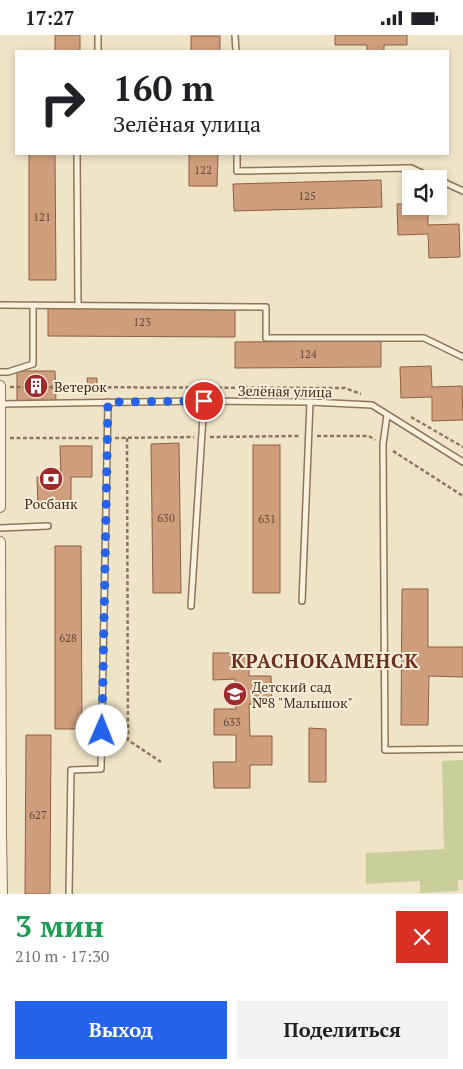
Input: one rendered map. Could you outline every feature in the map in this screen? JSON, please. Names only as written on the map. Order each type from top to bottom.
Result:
[{"type":"street","points":[[0,386],[0,507]]},
{"type":"street","points":[[0,542],[0,834],[2,894]]},
{"type":"lane","points":[[98,35],[98,50]]},
{"type":"lane","points":[[236,35],[236,50]]},
{"type":"lane","points":[[77,155],[78,306]]},
{"type":"lane","points":[[236,155],[237,171],[411,167],[417,170]]},
{"type":"lane","points":[[447,184],[463,191]]},
{"type":"lane","points":[[0,305],[266,307],[266,338],[424,338],[463,357]]},
{"type":"lane","points":[[0,372],[8,373],[33,364],[33,305]]},
{"type":"lane","points":[[191,606],[204,401]]},
{"type":"lane","name":"Зелёная улица","points":[[0,404],[204,401],[310,402],[372,405],[463,462]]},
{"type":"lane","points":[[69,894],[71,770],[101,769],[108,402]]},
{"type":"lane","points":[[302,601],[310,402]]},
{"type":"lane","points":[[387,415],[383,444],[385,751],[463,749]]},
{"type":"lane","points":[[0,528],[48,526]]},
{"type":"path","points":[[205,437],[302,436]]},
{"type":"path","points":[[311,436],[369,436],[463,496]]},
{"type":"path","points":[[0,438],[195,437]]},
{"type":"path","points":[[127,438],[128,740],[161,762]]},
{"type":"green space","points":[[463,760],[463,880],[458,880],[458,891],[420,893],[420,881],[366,884],[366,853],[444,849],[442,761]]},
{"type":"building","points":[[55,35],[80,35],[80,50],[55,50]]},
{"type":"building","points":[[335,35],[407,35],[407,45],[384,45],[384,50],[367,50],[367,45],[335,45]]},
{"type":"building","points":[[191,36],[220,36],[220,50],[191,50]]},
{"type":"building","points":[[29,155],[55,155],[56,280],[29,280]]},
{"type":"building","points":[[189,155],[218,155],[217,186],[189,186]]},
{"type":"building","points":[[381,180],[382,207],[234,211],[233,184]]},
{"type":"building","points":[[397,204],[402,204],[402,215],[428,215],[428,225],[459,224],[460,257],[429,258],[428,234],[398,235]]},
{"type":"building","points":[[48,307],[235,307],[235,337],[48,336]]},
{"type":"building","points":[[381,341],[381,367],[235,368],[235,342]]},
{"type":"building","points":[[431,366],[432,387],[462,386],[463,420],[432,421],[432,397],[401,398],[400,367]]},
{"type":"building","name":"Ветерок","points":[[17,371],[55,371],[56,402],[17,401]]},
{"type":"building","points":[[87,378],[97,378],[97,385],[88,385]]},
{"type":"building","points":[[179,443],[181,593],[153,593],[151,444]]},
{"type":"building","points":[[253,445],[280,445],[280,593],[253,593]]},
{"type":"building","points":[[60,446],[92,446],[92,477],[71,477],[71,507],[38,508],[37,477],[61,477]]},
{"type":"building","points":[[55,546],[81,546],[82,729],[55,729]]},
{"type":"building","points":[[402,589],[428,589],[428,647],[463,647],[463,677],[429,676],[428,725],[401,725]]},
{"type":"building","name":"Детский сад №8 \"Малышок\"","points":[[213,653],[249,653],[249,676],[271,676],[272,704],[249,704],[250,736],[272,736],[272,765],[250,765],[250,788],[214,788],[213,762],[236,762],[236,735],[214,735],[214,709],[236,709],[235,679],[213,680]]},
{"type":"building","points":[[309,728],[326,729],[326,782],[309,782]]},
{"type":"building","points":[[26,735],[51,735],[50,894],[25,894]]},
{"type":"place","name":"Ветерок","points":[[36,386]]},
{"type":"place","name":"Росбанк","points":[[51,479]]},
{"type":"place","name":"Детский сад №8 \"Малышок\"","points":[[235,694]]},
{"type":"district","name":"КРАСНОКАМЕНСК","points":[[325,660]]},
{"type":"route","points":[[102,731],[108,402],[204,401]]}]
